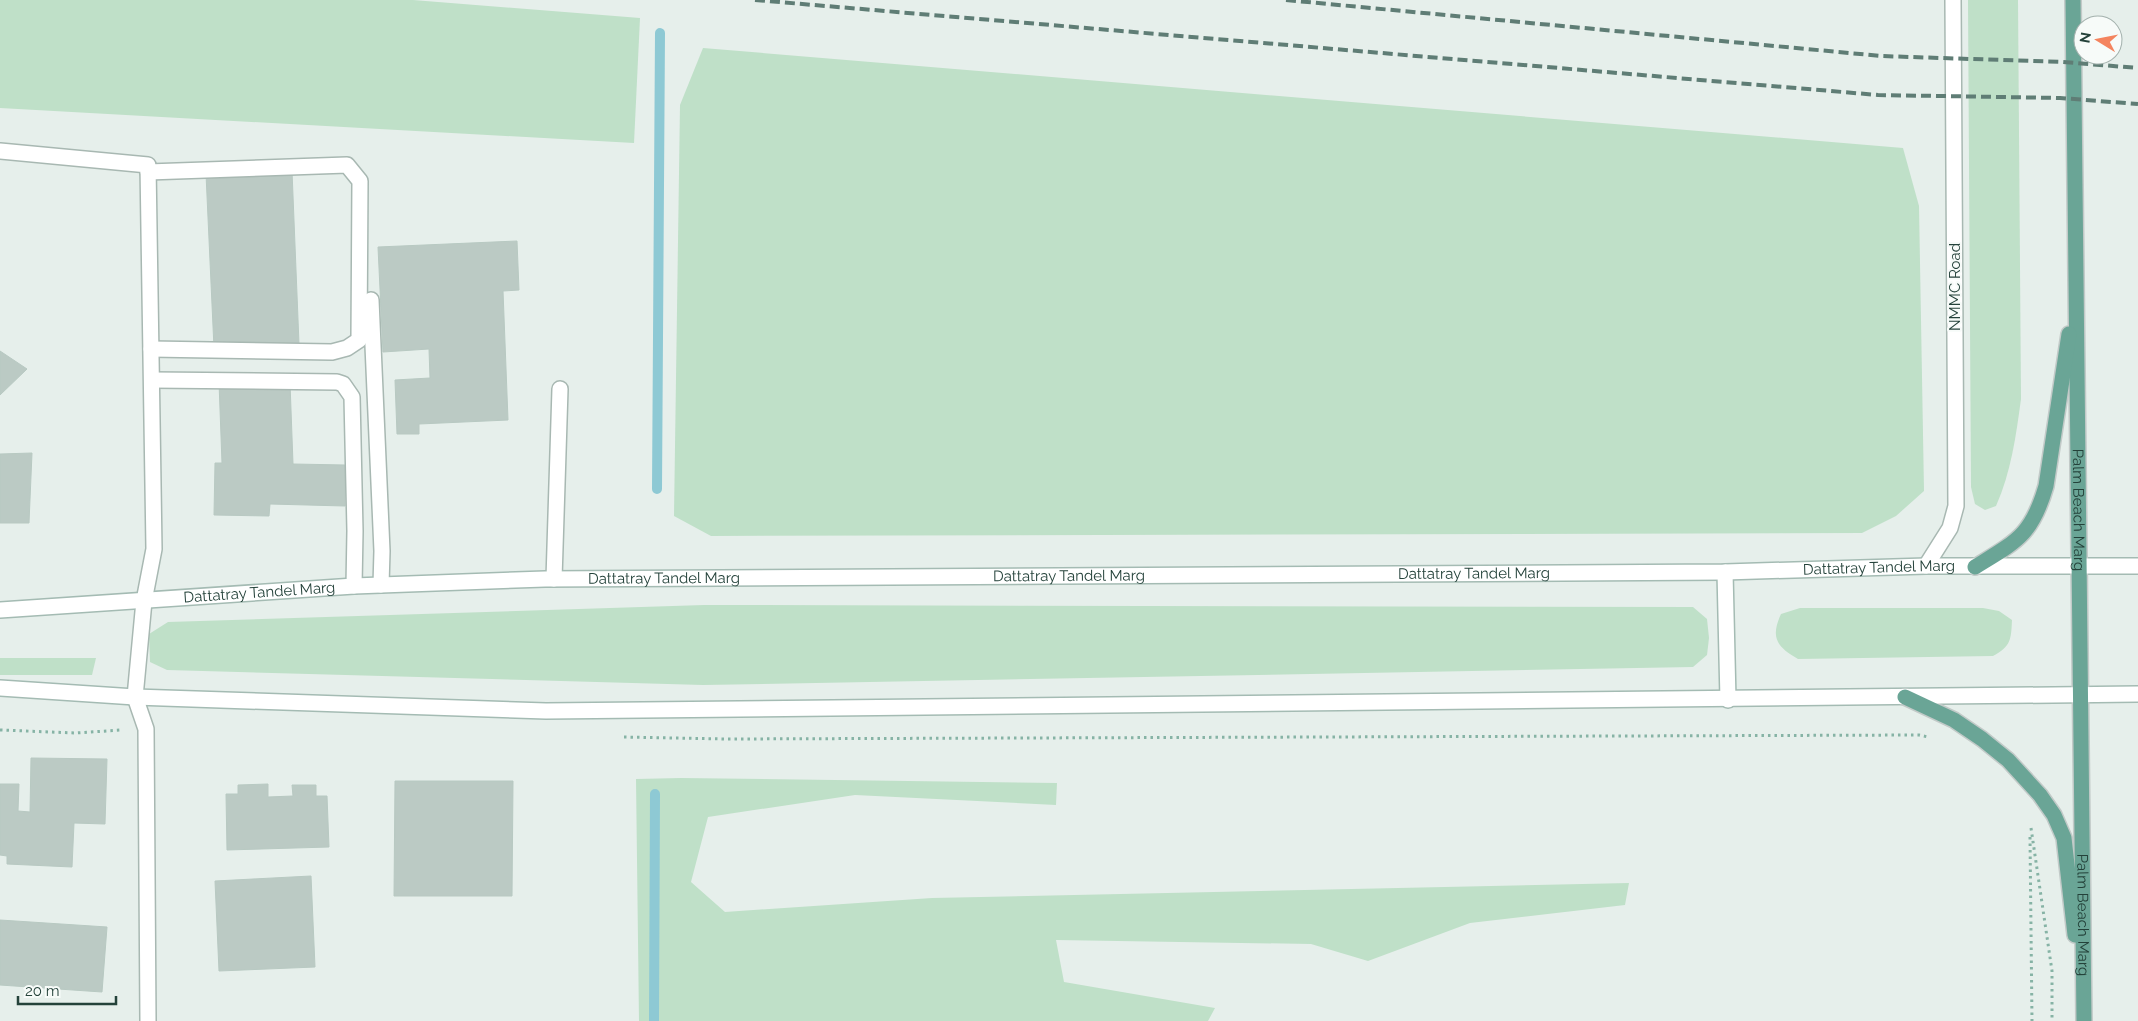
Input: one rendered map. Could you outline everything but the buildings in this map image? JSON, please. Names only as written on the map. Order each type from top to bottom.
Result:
[{"type":"main road","name":"NMMC Road","points":[[1926,566],[1950,528],[1956,506],[1953,0]]},
{"type":"main road","name":"Palm Beach Marg","points":[[2073,0],[2084,1017]]},
{"type":"main road","points":[[0,151],[148,165],[154,549],[144,601],[135,697],[146,729],[148,1021]]},
{"type":"main road","points":[[148,172],[347,165],[360,181],[359,340],[347,348],[332,352],[151,349]]},
{"type":"main road","points":[[1975,567],[2014,543],[2028,528],[2039,510],[2046,486],[2076,289]]},
{"type":"main road","points":[[371,300],[382,585]]},
{"type":"main road","points":[[152,380],[337,382],[344,384],[352,397],[355,531],[354,586]]},
{"type":"main road","points":[[554,579],[560,389]]},
{"type":"main road","name":"Dattatray Tandel Marg","points":[[0,610],[26,606],[144,601],[354,586],[554,579],[1725,572],[1926,566],[2138,566]]},
{"type":"main road","points":[[1725,572],[1728,700]]},
{"type":"main road","points":[[0,688],[135,697],[546,711],[1728,700],[2138,694]]},
{"type":"main road","points":[[1905,697],[1954,720],[2002,755],[2025,776],[2054,815],[2064,838],[2084,1017]]},
{"type":"path","points":[[0,730],[76,733],[146,729]]},
{"type":"path","points":[[620,737],[785,739],[1919,735],[1937,738]]},
{"type":"path","points":[[2032,1021],[2030,824],[2052,971],[2052,1021]]},
{"type":"green space","points":[[0,0],[413,0],[640,18],[634,143],[0,108]]},
{"type":"green space","points":[[1968,0],[2018,0],[2021,399],[2015,440],[2006,480],[1996,506],[1985,510],[1975,504],[1971,487]]},
{"type":"green space","points":[[703,48],[1903,148],[1919,206],[1924,491],[1896,516],[1862,533],[711,536],[674,516],[680,105]]},
{"type":"green space","points":[[704,605],[1693,607],[1707,619],[1709,638],[1707,655],[1693,667],[703,685],[167,670],[150,662],[149,634],[168,622]]},
{"type":"green space","points":[[1800,608],[1983,608],[1999,611],[2012,620],[2011,633],[2007,645],[1993,656],[1798,659],[1780,646],[1777,641],[1776,629],[1781,614]]},
{"type":"green space","points":[[0,658],[96,658],[92,675],[0,675]]},
{"type":"green space","points":[[636,779],[1057,783],[1056,805],[855,795],[708,817],[691,882],[725,912],[932,898],[1629,883],[1625,905],[1470,923],[1368,961],[1311,944],[1056,940],[1064,982],[1215,1008],[1208,1021],[639,1021]]},
{"type":"waterway","points":[[657,489],[660,33]]},
{"type":"waterway","points":[[654,1021],[655,794]]},
{"type":"railway","points":[[755,0],[1878,95],[2060,98],[2138,104]]},
{"type":"railway","points":[[1286,0],[1881,56],[2063,62],[2138,68]]}]
